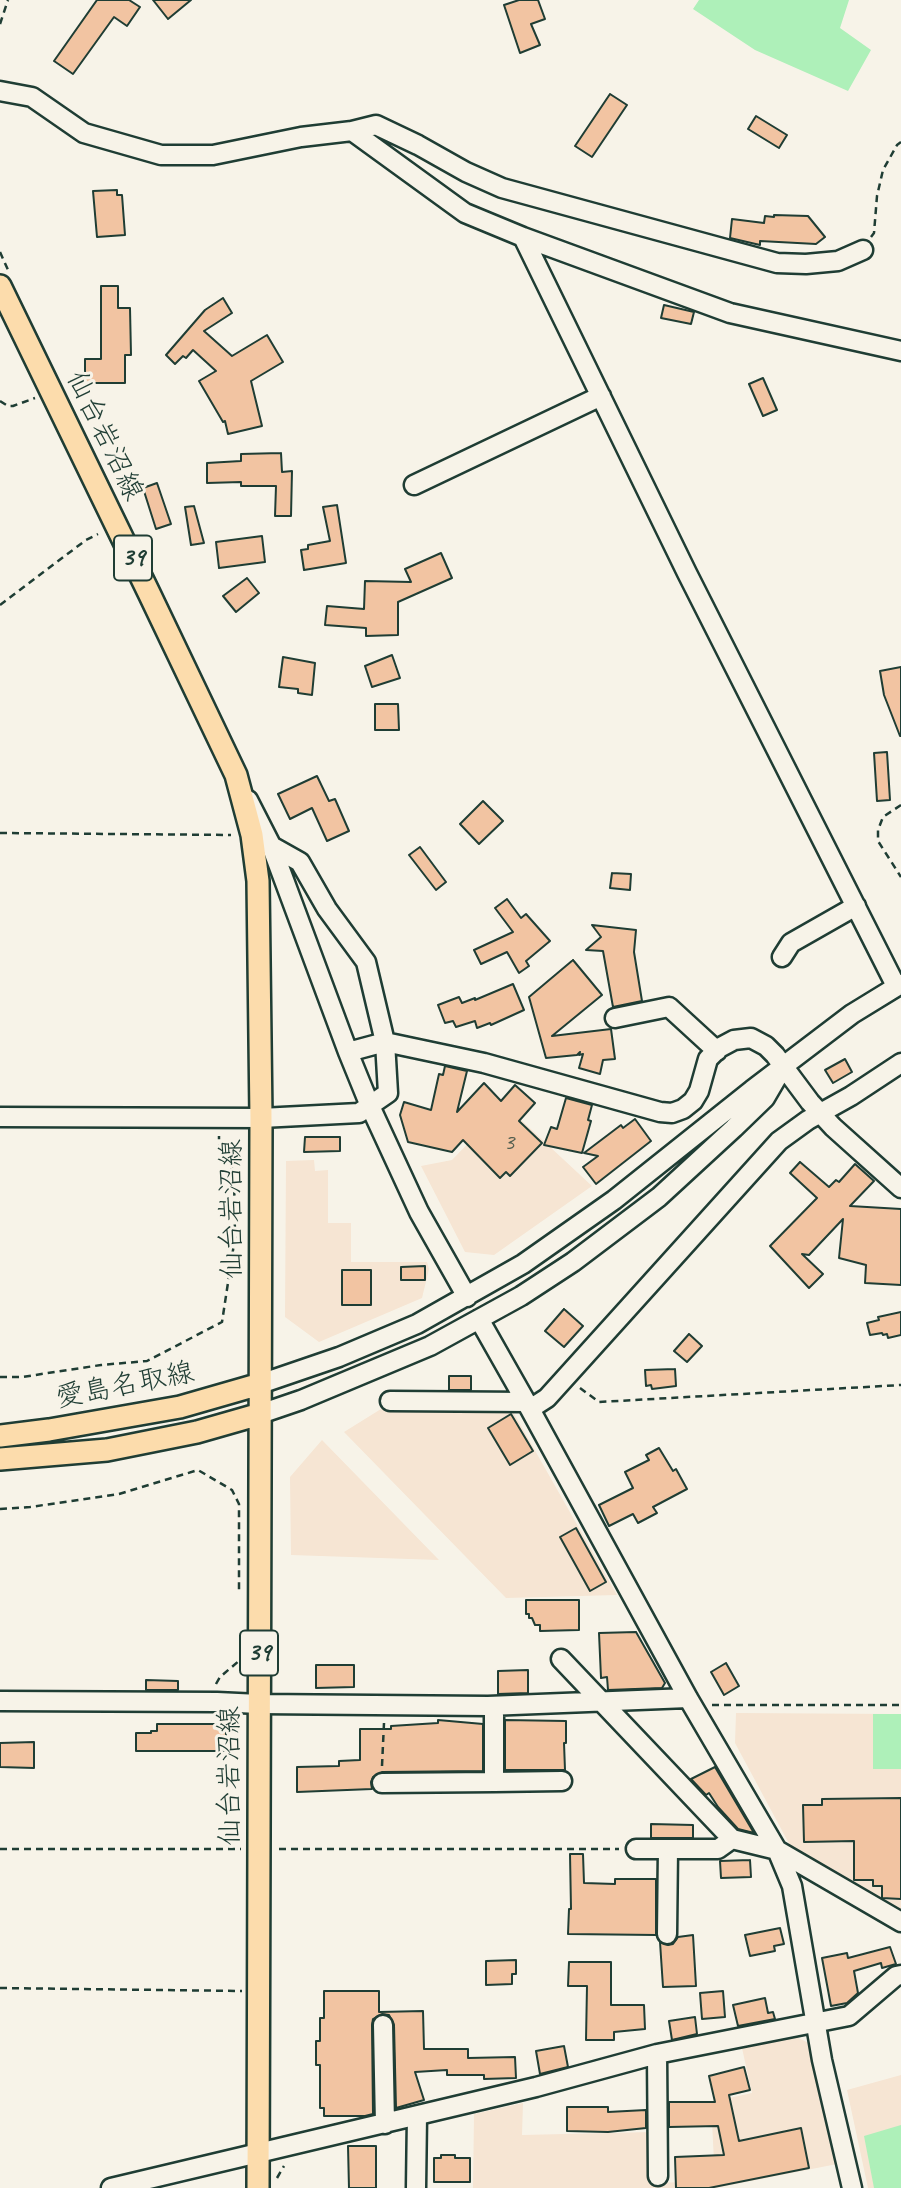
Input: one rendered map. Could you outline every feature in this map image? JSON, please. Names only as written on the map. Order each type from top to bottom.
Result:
[{"type":"main road","name":"仙台岩沼線","points":[[0,286],[236,775],[262,840],[258,880],[261,1118],[258,2154],[267,2184]]},
{"type":"main road","name":"愛島名取線","points":[[0,1436],[180,1407],[260,1384]]},
{"type":"main road","name":"愛島名取線","points":[[0,1459],[107,1450],[197,1432],[260,1413]]},
{"type":"street","points":[[0,92],[32,97],[84,134],[161,155],[213,155],[376,125],[502,188],[777,263],[838,261],[863,250]]},
{"type":"street","points":[[352,131],[465,213],[523,237],[730,313],[901,351]]},
{"type":"street","points":[[260,1384],[368,1346],[417,1324],[526,1262],[614,1200],[852,1013],[899,985],[687,573],[523,237]]},
{"type":"street","points":[[414,485],[601,396]]},
{"type":"street","points":[[0,1117],[261,1118],[359,1113],[388,1093],[386,1042],[366,962],[327,909],[300,862],[262,840]]},
{"type":"street","points":[[262,840],[370,1106],[419,1212],[467,1297]]},
{"type":"street","points":[[782,957],[791,943],[856,906]]},
{"type":"street","points":[[615,1018],[668,1007],[717,1051]]},
{"type":"street","points":[[348,1052],[386,1042],[484,1063],[660,1112],[672,1112],[683,1109],[693,1101],[699,1091],[708,1059],[734,1040],[751,1038],[765,1046],[842,1136],[901,1188]]},
{"type":"street","points":[[390,1401],[528,1405],[547,1398],[779,1142],[808,1120],[901,1063]]},
{"type":"street","points":[[260,1413],[301,1400],[430,1346],[521,1296],[573,1262],[659,1197],[765,1098],[783,1066]]},
{"type":"street","points":[[479,1320],[688,1698],[777,1850],[792,1886],[822,2060],[852,2188]]},
{"type":"street","points":[[561,1659],[732,1839],[777,1850],[901,1922]]},
{"type":"street","points":[[0,1701],[494,1706],[688,1698]]},
{"type":"street","points":[[494,1706],[494,1782]]},
{"type":"street","points":[[382,1783],[562,1781]]},
{"type":"street","points":[[636,1850],[718,1849],[732,1839]]},
{"type":"street","points":[[667,1934],[668,1850]]},
{"type":"street","points":[[111,2188],[536,2087],[657,2054],[849,2016],[896,1976],[901,1975]]},
{"type":"street","points":[[383,2025],[385,2124]]},
{"type":"street","points":[[657,2054],[658,2176]]},
{"type":"street","points":[[416,2188],[417,2116]]},
{"type":"path","points":[[0,24],[8,0]]},
{"type":"path","points":[[863,250],[874,233],[877,196],[883,170],[901,142]]},
{"type":"path","points":[[0,401],[13,406],[52,394]]},
{"type":"path","points":[[0,606],[86,540],[116,524]]},
{"type":"path","points":[[901,805],[883,817],[878,830],[878,841],[901,877]]},
{"type":"path","points":[[0,834],[262,840]]},
{"type":"path","points":[[0,1377],[22,1377],[101,1364],[147,1361],[222,1322],[235,1237],[234,1172],[219,1144],[220,1118]]},
{"type":"path","points":[[586,1393],[599,1402],[901,1385]]},
{"type":"path","points":[[0,1508],[30,1507],[119,1494],[198,1470],[232,1490],[239,1504],[239,1598]]},
{"type":"path","points":[[217,1702],[216,1683],[239,1662],[241,1654]]},
{"type":"path","points":[[382,1783],[384,1705]]},
{"type":"path","points":[[706,1705],[901,1705]]},
{"type":"path","points":[[0,1849],[636,1850]]},
{"type":"path","points":[[0,1988],[258,1991]]},
{"type":"path","points":[[267,2184],[289,2158]]},
{"type":"shaded area","points":[[505,1105],[592,1186],[494,1255],[465,1252],[421,1166],[452,1160]]},
{"type":"shaded area","points":[[314,1160],[315,1171],[328,1170],[328,1223],[351,1223],[351,1262],[427,1262],[429,1269],[422,1298],[319,1342],[285,1317],[286,1161]]},
{"type":"shaded area","points":[[381,1409],[512,1410],[617,1595],[506,1598],[344,1432]]},
{"type":"shaded area","points":[[322,1440],[439,1560],[291,1555],[290,1477]]},
{"type":"shaded area","points":[[736,1713],[901,1714],[901,1910],[793,1851],[735,1743]]},
{"type":"shaded area","points":[[794,2036],[811,2044],[824,2117],[837,2164],[716,2188],[473,2188],[474,2114],[523,2103],[522,2135],[652,2132],[653,2183],[715,2181],[711,2102],[752,2093],[742,2048]]},
{"type":"shaded area","points":[[901,2075],[901,2188],[868,2188],[847,2090]]},
{"type":"green space","points":[[699,0],[849,0],[840,28],[871,50],[848,91],[755,50],[693,9]]},
{"type":"green space","points":[[873,1714],[901,1714],[901,1769],[873,1769]]},
{"type":"green space","points":[[901,2125],[901,2188],[874,2188],[864,2136]]},
{"type":"building","points":[[97,0],[129,0],[140,7],[127,26],[114,17],[73,74],[54,61]]},
{"type":"building","points":[[153,0],[191,0],[168,19]]},
{"type":"building","points":[[519,0],[538,0],[545,19],[531,24],[540,45],[520,53],[504,5]]},
{"type":"building","points":[[610,94],[627,105],[592,157],[575,146]]},
{"type":"building","points":[[756,116],[787,135],[779,148],[748,129]]},
{"type":"building","points":[[117,190],[117,195],[122,195],[125,235],[97,237],[93,191]]},
{"type":"building","points":[[765,216],[808,216],[825,237],[816,244],[760,241],[760,245],[730,238],[732,219],[764,223]]},
{"type":"building","points":[[101,286],[118,286],[118,308],[130,308],[131,355],[125,355],[125,383],[85,383],[85,359],[101,359]]},
{"type":"building","points":[[223,298],[232,313],[204,331],[232,356],[267,335],[283,362],[251,381],[262,426],[228,434],[225,421],[223,422],[199,381],[216,371],[193,350],[175,364],[166,355],[205,310]]},
{"type":"building","points":[[664,305],[694,312],[691,324],[661,318]]},
{"type":"building","points":[[763,378],[777,410],[763,416],[749,384]]},
{"type":"building","points":[[281,453],[282,472],[292,471],[291,516],[275,516],[276,486],[241,486],[241,482],[207,483],[207,463],[241,461],[241,454]]},
{"type":"building","points":[[157,483],[171,524],[156,529],[143,488]]},
{"type":"building","points":[[337,505],[346,563],[304,570],[301,550],[308,549],[308,545],[330,541],[323,507]]},
{"type":"building","points":[[194,506],[204,543],[191,545],[185,507]]},
{"type":"building","points":[[262,536],[265,562],[219,568],[216,542]]},
{"type":"building","points":[[441,553],[452,578],[398,602],[398,635],[366,636],[366,628],[325,625],[327,606],[364,609],[365,581],[411,582],[405,569]]},
{"type":"building","points":[[247,578],[259,593],[236,612],[223,596]]},
{"type":"building","points":[[392,655],[400,678],[372,687],[365,666]]},
{"type":"building","points":[[283,657],[315,663],[312,695],[298,693],[298,689],[279,687]]},
{"type":"building","points":[[901,667],[900,736],[884,695],[880,671]]},
{"type":"building","points":[[375,704],[398,704],[399,730],[375,730]]},
{"type":"building","points":[[887,752],[890,800],[877,801],[874,753]]},
{"type":"building","points":[[317,776],[329,801],[335,799],[349,831],[327,841],[312,808],[290,819],[278,794]]},
{"type":"building","points":[[483,801],[503,821],[479,844],[460,824]]},
{"type":"building","points":[[420,847],[446,882],[436,890],[409,855]]},
{"type":"building","points":[[612,873],[631,874],[630,890],[610,888]]},
{"type":"building","points":[[507,899],[521,918],[526,914],[550,941],[526,961],[529,966],[519,973],[507,952],[481,964],[474,950],[513,932],[495,908]]},
{"type":"building","points":[[592,925],[636,930],[634,952],[642,1001],[613,1007],[603,951],[586,950],[601,937]]},
{"type":"building","points":[[573,960],[602,995],[552,1036],[611,1029],[615,1059],[603,1060],[600,1074],[579,1068],[583,1054],[579,1055],[580,1052],[577,1055],[546,1058],[529,997]]},
{"type":"building","points":[[513,984],[524,1010],[491,1025],[490,1023],[477,1028],[475,1021],[456,1027],[453,1021],[445,1023],[438,1005],[459,997],[462,1003],[475,1000]]},
{"type":"building","points":[[845,1059],[852,1072],[833,1083],[825,1070]]},
{"type":"building","points":[[445,1066],[467,1071],[457,1112],[484,1083],[501,1101],[515,1085],[535,1103],[519,1121],[542,1143],[510,1176],[506,1172],[500,1178],[463,1140],[452,1152],[408,1142],[400,1115],[404,1102],[431,1110],[439,1074],[443,1075]]},
{"type":"building","points":[[566,1098],[592,1105],[588,1120],[591,1121],[582,1153],[544,1145],[551,1127],[557,1129]]},
{"type":"building","points":[[635,1119],[651,1141],[596,1184],[583,1167],[598,1156],[584,1153],[621,1125],[623,1128]]},
{"type":"building","points":[[305,1137],[340,1137],[340,1151],[304,1152]]},
{"type":"building","points":[[800,1162],[829,1187],[836,1180],[839,1182],[855,1164],[874,1181],[850,1206],[901,1209],[901,1285],[865,1283],[866,1265],[839,1258],[843,1219],[809,1255],[802,1254],[823,1274],[809,1288],[770,1246],[817,1198],[790,1173]]},
{"type":"building","points":[[425,1266],[425,1280],[401,1280],[401,1267]]},
{"type":"building","points":[[342,1270],[371,1270],[371,1305],[342,1305]]},
{"type":"building","points":[[564,1309],[583,1326],[564,1347],[545,1331]]},
{"type":"building","points":[[901,1312],[901,1335],[888,1338],[887,1334],[882,1333],[870,1335],[867,1323],[879,1320],[878,1317]]},
{"type":"building","points":[[689,1334],[702,1346],[687,1362],[674,1351]]},
{"type":"building","points":[[675,1369],[676,1386],[652,1389],[651,1385],[646,1386],[645,1370]]},
{"type":"building","points":[[449,1376],[471,1376],[471,1390],[449,1390]]},
{"type":"building","points":[[511,1414],[533,1451],[510,1465],[488,1428]]},
{"type":"building","points":[[659,1448],[673,1471],[676,1469],[687,1489],[653,1507],[657,1513],[638,1523],[633,1514],[609,1526],[599,1505],[633,1488],[625,1472],[649,1460],[646,1455]]},
{"type":"building","points":[[576,1528],[606,1582],[590,1591],[560,1537]]},
{"type":"building","points":[[526,1600],[579,1600],[579,1630],[540,1631],[540,1625],[535,1625],[529,1614],[526,1614]]},
{"type":"building","points":[[636,1632],[665,1683],[662,1688],[608,1690],[607,1677],[601,1678],[599,1633]]},
{"type":"building","points":[[726,1663],[739,1686],[724,1695],[711,1672]]},
{"type":"building","points":[[316,1665],[354,1665],[354,1687],[316,1688]]},
{"type":"building","points":[[528,1670],[528,1693],[498,1694],[498,1671]]},
{"type":"building","points":[[146,1680],[178,1681],[178,1690],[146,1690]]},
{"type":"building","points":[[438,1720],[483,1724],[483,1771],[382,1772],[373,1777],[372,1789],[297,1792],[297,1767],[339,1766],[339,1761],[360,1760],[360,1729],[391,1729],[391,1726],[438,1723]]},
{"type":"building","points":[[505,1720],[566,1721],[565,1770],[505,1770]]},
{"type":"building","points":[[157,1724],[226,1724],[226,1751],[136,1751],[136,1733],[157,1731]]},
{"type":"building","points":[[34,1742],[34,1768],[0,1767],[0,1743]]},
{"type":"building","points":[[715,1767],[754,1833],[738,1829],[709,1793],[706,1795],[691,1779]]},
{"type":"building","points":[[901,1798],[901,1899],[882,1898],[882,1886],[873,1886],[873,1880],[854,1880],[854,1841],[804,1842],[803,1805],[822,1805],[822,1799]]},
{"type":"building","points":[[651,1824],[693,1825],[693,1838],[651,1838]]},
{"type":"building","points":[[570,1854],[583,1854],[584,1883],[615,1884],[615,1879],[656,1879],[656,1935],[568,1934],[571,1909]]},
{"type":"building","points":[[750,1860],[751,1877],[721,1878],[720,1861]]},
{"type":"building","points":[[780,1928],[784,1944],[774,1946],[775,1951],[750,1956],[745,1935]]},
{"type":"building","points":[[693,1935],[696,1986],[663,1987],[660,1942],[673,1944],[678,1937]]},
{"type":"building","points":[[890,1947],[896,1964],[882,1968],[881,1963],[854,1971],[858,1993],[847,2003],[831,2006],[822,1958],[847,1953],[848,1958]]},
{"type":"building","points":[[516,1960],[516,1974],[512,1974],[512,1984],[486,1985],[486,1961]]},
{"type":"building","points":[[569,1962],[611,1962],[611,2005],[644,2005],[645,2029],[614,2032],[614,2040],[586,2040],[587,1986],[568,1986]]},
{"type":"building","points":[[324,1991],[379,1991],[379,2012],[423,2011],[424,2049],[468,2049],[468,2058],[515,2057],[516,2078],[484,2079],[484,2075],[447,2075],[447,2070],[415,2072],[424,2100],[396,2108],[394,2025],[389,2015],[382,2014],[373,2019],[372,2025],[373,2114],[324,2116],[324,2108],[320,2108],[320,2065],[316,2065],[316,2041],[320,2041],[320,2018],[324,2018]]},
{"type":"building","points":[[723,1991],[725,2017],[702,2019],[700,1993]]},
{"type":"building","points":[[765,1998],[768,2013],[773,2012],[775,2019],[738,2026],[733,2005]]},
{"type":"building","points":[[695,2017],[697,2034],[672,2040],[669,2021]]},
{"type":"building","points":[[564,2046],[568,2067],[540,2074],[536,2051]]},
{"type":"building","points":[[744,2067],[750,2090],[729,2095],[739,2141],[801,2128],[809,2168],[709,2188],[676,2188],[675,2157],[724,2155],[718,2126],[669,2127],[669,2102],[715,2102],[709,2076]]},
{"type":"building","points":[[567,2107],[608,2107],[608,2112],[646,2110],[646,2128],[608,2132],[567,2131]]},
{"type":"building","points":[[348,2146],[376,2146],[376,2188],[349,2188]]},
{"type":"building","points":[[441,2155],[470,2158],[470,2182],[434,2182],[434,2158],[441,2158]]}]
